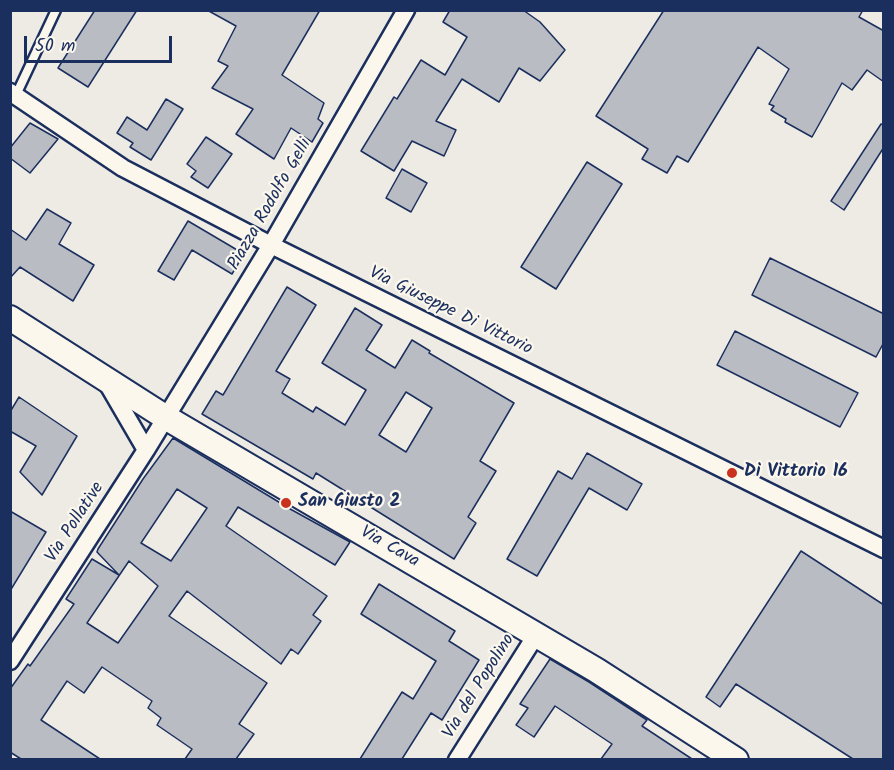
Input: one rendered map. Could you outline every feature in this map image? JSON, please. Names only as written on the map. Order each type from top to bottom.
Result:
[{"type":"street","name":"Piazza Rodolfo Gelli","points":[[165,417],[271,245],[406,10]]},
{"type":"street","name":"Via Giuseppe Di Vittorio","points":[[13,93],[123,168],[271,245],[884,549]]},
{"type":"street","name":"Via Cava","points":[[10,318],[165,417],[536,634],[736,759]]},
{"type":"street","points":[[105,380],[146,450]]},
{"type":"street","name":"Via Pollative","points":[[13,652],[146,450],[165,417]]},
{"type":"street","name":"Via del Popolino","points":[[458,759],[536,634]]},
{"type":"lane","points":[[13,93],[56,10]]},
{"type":"building","points":[[95,10],[137,10],[88,87],[58,68]]},
{"type":"building","points":[[207,10],[320,10],[282,75],[324,103],[318,119],[323,123],[312,142],[291,128],[274,159],[236,134],[253,109],[212,88],[228,66],[218,61],[236,26]]},
{"type":"building","points":[[450,10],[523,10],[540,22],[565,50],[540,81],[519,68],[499,102],[462,79],[436,121],[456,130],[444,156],[412,141],[394,171],[361,151],[394,97],[397,99],[421,60],[445,75],[467,37],[443,22]]},
{"type":"building","points":[[664,10],[863,10],[859,17],[884,31],[884,82],[867,70],[852,90],[842,83],[812,137],[785,122],[786,119],[771,110],[774,106],[769,104],[789,69],[758,47],[688,162],[677,156],[667,173],[642,159],[648,149],[596,116]]},
{"type":"building","points":[[166,99],[183,109],[151,160],[130,147],[133,143],[117,133],[127,117],[147,130]]},
{"type":"building","points":[[30,123],[58,139],[30,173],[10,158],[10,148]]},
{"type":"building","points":[[881,124],[884,125],[884,147],[844,210],[831,201]]},
{"type":"building","points":[[206,137],[232,154],[208,188],[191,177],[196,171],[187,164]]},
{"type":"building","points":[[587,162],[622,184],[556,289],[521,267]]},
{"type":"building","points":[[402,169],[427,183],[411,212],[386,198]]},
{"type":"building","points":[[47,209],[71,223],[59,244],[94,265],[73,301],[20,267],[10,278],[10,229],[26,240]]},
{"type":"building","points":[[188,221],[244,254],[232,274],[192,250],[174,280],[158,271]]},
{"type":"building","points":[[770,258],[884,314],[884,342],[876,357],[752,295]]},
{"type":"building","points":[[287,287],[316,305],[276,371],[290,379],[282,393],[313,412],[316,407],[345,425],[366,390],[322,363],[355,308],[382,325],[366,350],[395,368],[412,340],[430,351],[429,353],[514,403],[480,461],[496,471],[468,517],[476,523],[454,559],[316,473],[313,479],[202,414],[216,391],[223,395]],"holes":[[[406,392],[432,408],[406,452],[379,435]]]},
{"type":"building","points":[[735,331],[858,393],[840,427],[717,365]]},
{"type":"building","points":[[19,397],[77,436],[42,495],[20,472],[36,446],[10,431],[10,412]]},
{"type":"building","points":[[173,438],[350,542],[335,565],[238,507],[226,526],[327,596],[313,615],[321,621],[298,654],[291,649],[281,664],[187,591],[169,616],[267,683],[239,724],[254,734],[236,759],[185,759],[192,749],[157,725],[161,718],[148,708],[152,701],[102,667],[84,693],[67,681],[41,720],[100,759],[21,759],[10,752],[10,689],[28,664],[30,666],[74,604],[66,599],[92,559],[119,575],[97,552],[143,479]],"holes":[[[177,489],[207,508],[171,561],[141,543]],[[129,561],[158,586],[118,643],[87,623]]]},
{"type":"building","points":[[587,453],[642,484],[627,510],[589,488],[537,576],[507,559],[558,471],[572,479]]},
{"type":"building","points":[[10,511],[46,532],[10,591]]},
{"type":"building","points":[[801,551],[884,605],[884,759],[853,759],[736,684],[720,707],[706,697]]},
{"type":"building","points":[[379,584],[455,631],[449,641],[479,660],[442,720],[431,713],[402,759],[360,759],[402,692],[413,699],[436,661],[361,614]]},
{"type":"building","points":[[550,659],[647,720],[642,726],[692,759],[601,759],[612,744],[555,706],[534,737],[516,725],[528,708],[520,704]]},
{"type":"place","name":"Di Vittorio 16","points":[[732,473]]},
{"type":"place","name":"San Giusto 2","points":[[286,503]]}]
